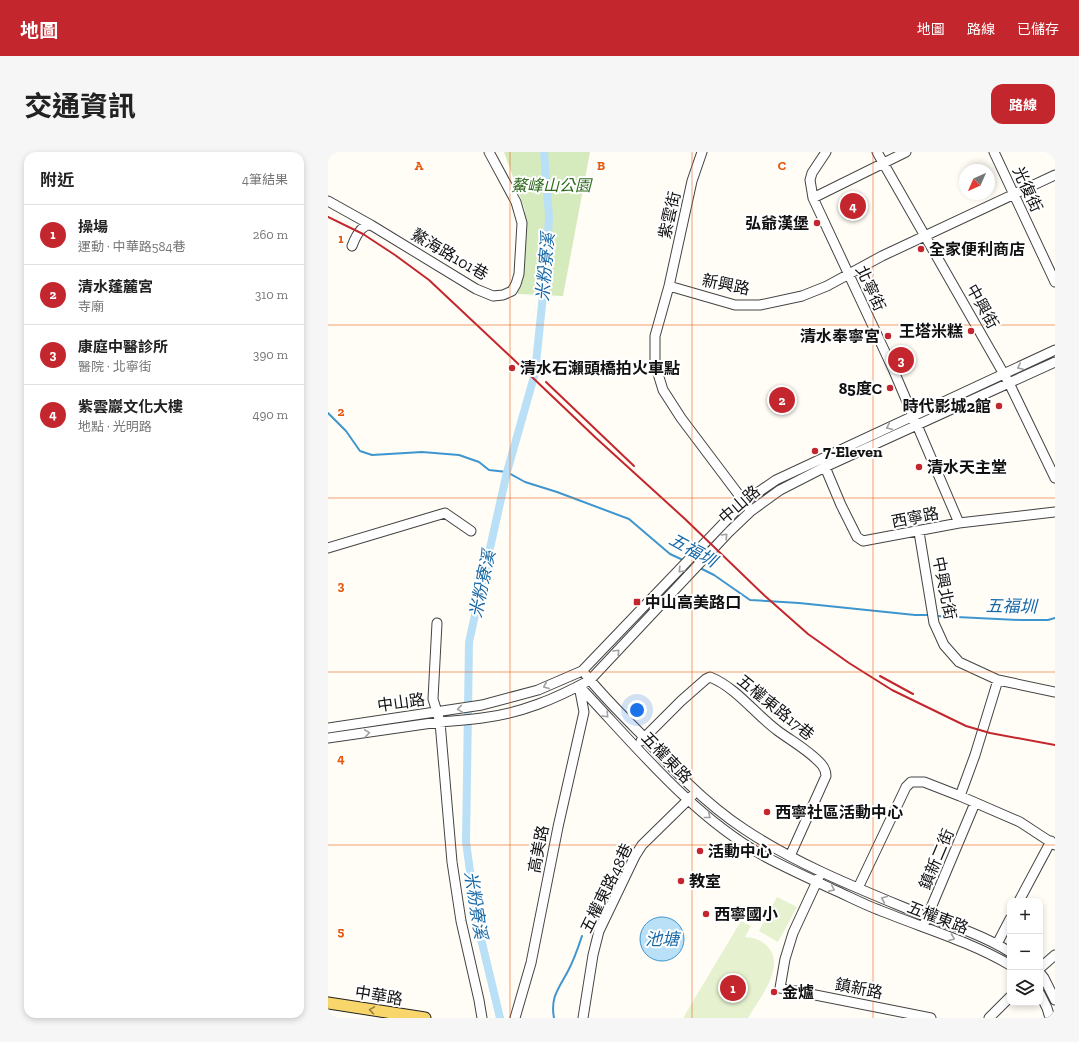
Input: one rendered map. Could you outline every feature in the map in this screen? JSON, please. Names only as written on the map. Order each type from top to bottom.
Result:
[{"type":"main road","name":"中華路","points":[[328,1003],[424,1018]]},
{"type":"street","name":"鰲海路101巷","points":[[371,225],[476,289],[493,296],[512,292],[519,274],[522,223],[516,202],[489,152]]},
{"type":"street","name":"紫雲街","points":[[669,286],[692,181],[702,152]]},
{"type":"street","points":[[826,152],[812,173],[810,180],[812,198],[906,152]]},
{"type":"street","name":"中興街","points":[[877,152],[1009,383],[1055,478]]},
{"type":"street","name":"光復街","points":[[994,152],[1055,282]]},
{"type":"street","name":"新興路","points":[[669,286],[735,305],[760,305],[802,296],[827,286],[882,256],[1055,175]]},
{"type":"street","name":"北寧街","points":[[812,198],[913,416],[959,523]]},
{"type":"street","points":[[328,201],[371,225]]},
{"type":"street","points":[[352,246],[356,237],[364,227],[371,225]]},
{"type":"street","points":[[669,286],[655,336],[655,364],[663,390],[681,418],[751,511]]},
{"type":"street","name":"中山路","points":[[328,728],[482,705],[538,690],[582,671],[744,502],[776,480],[1055,350]]},
{"type":"street","name":"中山路","points":[[328,738],[440,722],[482,718],[516,712],[549,701],[579,686],[590,680],[729,532],[751,511],[780,490],[825,467],[1055,362]]},
{"type":"street","name":"西寧路","points":[[825,467],[841,505],[857,537],[863,541],[920,532],[959,523],[1055,512]]},
{"type":"street","points":[[328,548],[446,514],[471,532]]},
{"type":"street","name":"中興北街","points":[[920,532],[934,623],[944,644],[959,662],[998,680],[1055,692]]},
{"type":"street","name":"中山路","points":[[437,623],[432,699],[437,712]]},
{"type":"street","points":[[579,686],[582,671]]},
{"type":"street","name":"五權東路","points":[[582,671],[696,792],[717,810],[745,830],[821,872],[927,917],[943,921],[997,944],[1007,950]]},
{"type":"street","name":"五權東路17巷","points":[[636,747],[681,701],[706,679],[710,677],[724,684],[777,730],[809,753],[823,766],[826,771],[826,776],[790,856]]},
{"type":"street","points":[[960,796],[975,755],[998,680]]},
{"type":"street","name":"五權東路","points":[[579,686],[688,800],[722,828],[751,848],[817,882],[878,910],[979,948],[1007,963]]},
{"type":"street","name":"高美路","points":[[515,1018],[531,963],[558,828],[584,712],[579,686]]},
{"type":"street","points":[[437,712],[440,722],[452,862],[461,922],[482,1018]]},
{"type":"street","points":[[858,888],[906,787],[911,782],[924,782],[1020,822],[1053,843],[1021,898]]},
{"type":"street","name":"五權東路48巷","points":[[583,1018],[593,955],[599,931],[635,856],[642,845],[696,792]]},
{"type":"street","name":"鎮新二街","points":[[924,927],[975,803]]},
{"type":"street","points":[[817,882],[821,872]]},
{"type":"street","name":"鎮新路","points":[[817,882],[793,933],[785,959],[780,988],[931,1018]]},
{"type":"street","points":[[997,944],[1007,925]]},
{"type":"street","points":[[1043,965],[1055,955]]},
{"type":"street","points":[[1043,977],[1055,1000]]},
{"type":"street","points":[[989,1018],[1007,1000]]},
{"type":"street","points":[[1043,1000],[1050,1018]]},
{"type":"green space","name":"鰲峰山公園","points":[[504,152],[590,152],[563,296],[518,294],[525,210]]},
{"type":"green space","points":[[777,897],[797,907],[778,942],[759,931]]},
{"type":"green space","points":[[741,921],[751,926],[745,937],[754,938],[762,942],[767,946],[772,954],[774,963],[773,973],[764,992],[748,1018],[683,1018]]},
{"type":"water","name":"池塘","points":[[658,917],[666,917],[671,918],[678,923],[683,930],[683,948],[678,955],[671,960],[658,961],[650,958],[643,951],[640,943],[640,935],[643,927],[650,920]]},
{"type":"waterway","name":"米粉寮溪","points":[[500,1018],[477,922],[466,842],[469,642],[507,472],[535,373],[547,256],[549,216],[544,152]]},
{"type":"waterway","name":"五福圳","points":[[328,413],[346,431],[360,451],[372,455],[422,452],[459,455],[479,462],[489,470],[507,472],[525,482],[557,492],[629,519],[670,554],[683,560]]},
{"type":"waterway","name":"五福圳","points":[[698,567],[714,575],[750,600],[799,603],[915,615],[930,615]]},
{"type":"waterway","name":"五福圳","points":[[936,616],[1020,620],[1048,620],[1055,618]]},
{"type":"waterway","points":[[554,1018],[554,998],[572,963],[582,936]]},
{"type":"railway","points":[[328,217],[363,234],[429,280],[596,438],[685,519],[765,596],[808,634],[849,663],[892,690],[966,726],[990,733],[1055,745]]},
{"type":"railway","points":[[546,382],[634,466]]},
{"type":"railway","points":[[880,676],[913,694]]},
{"type":"place","name":"紫雲巖文化大樓","points":[[853,206]]},
{"type":"place","name":"弘爺漢堡","points":[[817,223]]},
{"type":"place","name":"全家便利商店","points":[[921,249]]},
{"type":"place","name":"王塔米糕","points":[[971,331]]},
{"type":"place","name":"清水奉寧宮","points":[[888,336]]},
{"type":"place","name":"康庭中醫診所","points":[[901,360]]},
{"type":"place","name":"清水石瀨頭橋拍火車點","points":[[512,368]]},
{"type":"place","name":"85度C","points":[[890,388]]},
{"type":"place","name":"清水蓬麓宮","points":[[782,400]]},
{"type":"place","name":"時代影城2館","points":[[999,406]]},
{"type":"place","name":"7-Eleven","points":[[815,451]]},
{"type":"place","name":"清水天主堂","points":[[919,467]]},
{"type":"place","name":"中山高美路口","points":[[637,602]]},
{"type":"place","name":"西寧社區活動中心","points":[[767,812]]},
{"type":"place","name":"活動中心","points":[[700,851]]},
{"type":"place","name":"教室","points":[[681,881]]},
{"type":"place","name":"西寧國小","points":[[706,914]]},
{"type":"place","name":"操場","points":[[733,988]]},
{"type":"place","name":"金爐","points":[[774,992]]}]
